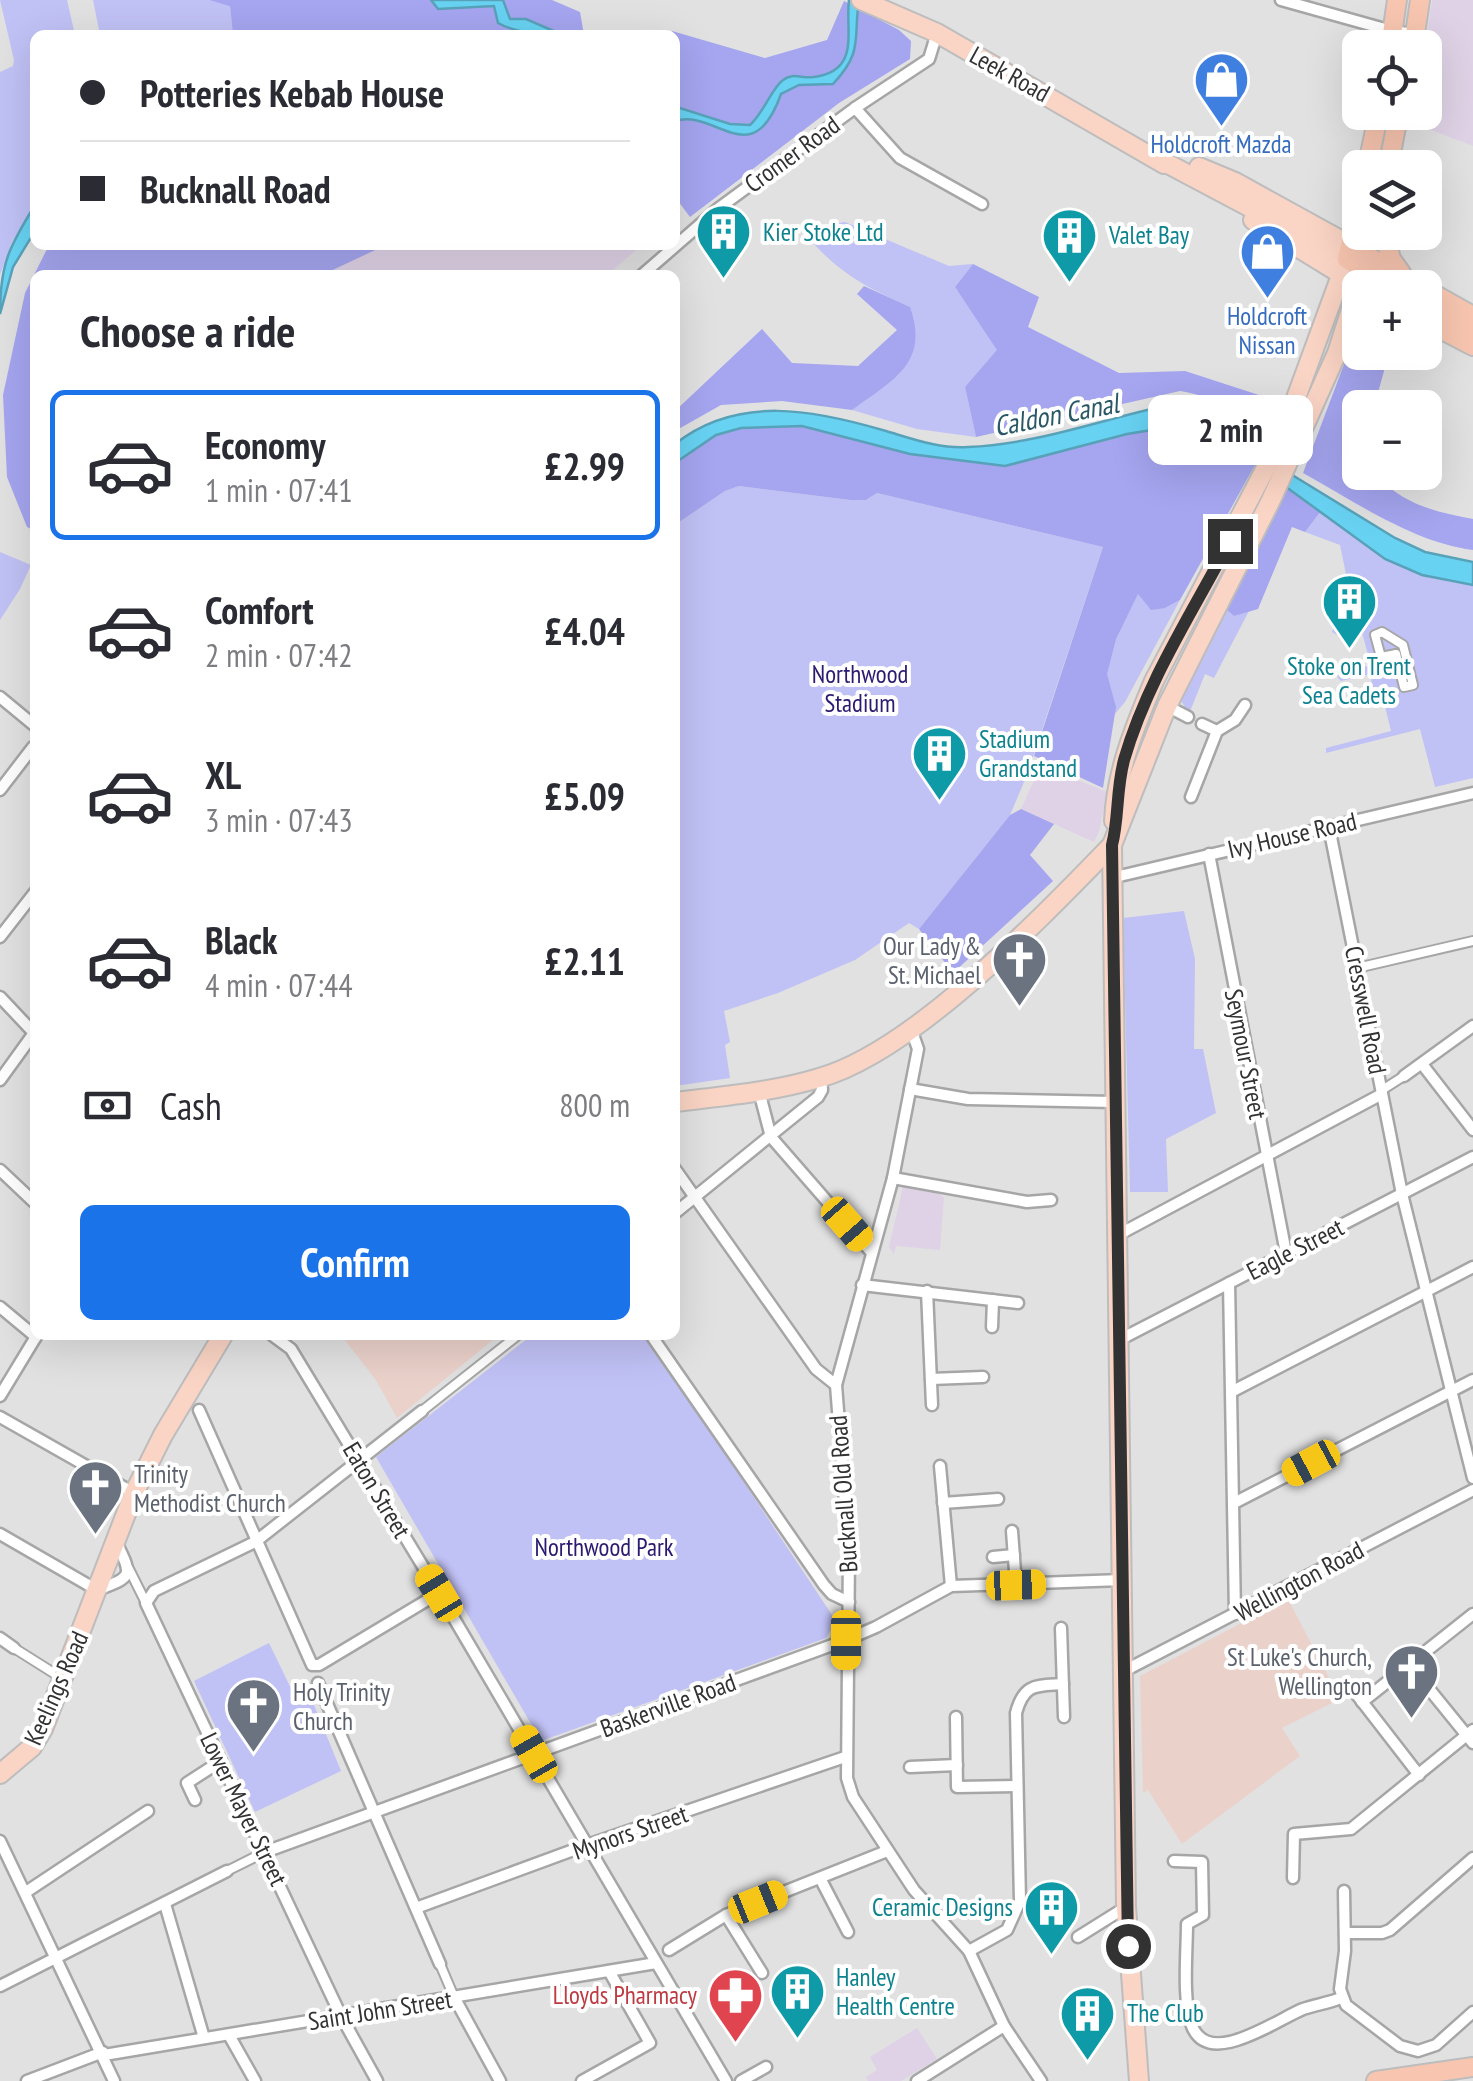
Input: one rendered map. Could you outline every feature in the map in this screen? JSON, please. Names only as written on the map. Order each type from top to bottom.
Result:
[{"type":"highway","points":[[1392,30],[1396,0]]},
{"type":"highway","points":[[1416,30],[1420,0]]},
{"type":"highway","points":[[1442,299],[1473,316]]},
{"type":"highway","points":[[1442,315],[1473,332]]},
{"type":"highway","points":[[1442,330],[1473,346]]},
{"type":"highway","points":[[1376,2081],[1473,2066]]},
{"type":"main road","name":"Leek Road","points":[[864,1],[937,33],[1356,269]]},
{"type":"main road","points":[[680,1101],[821,1078],[872,1054],[911,1029],[1004,951],[1113,841],[1166,706],[1287,444],[1336,353],[1356,269]]},
{"type":"main road","points":[[1139,2081],[1126,1907],[1111,878],[1116,794],[1137,720],[1154,681],[1264,494]]},
{"type":"main road","name":"Keelings Road","points":[[0,1774],[32,1747],[64,1680],[134,1493],[220,1340]]},
{"type":"main road","points":[[1127,2081],[1130,1984]]},
{"type":"street","points":[[1281,0],[1366,30]]},
{"type":"street","name":"Cromer Road","points":[[680,242],[718,208],[928,59],[937,33]]},
{"type":"street","points":[[855,108],[900,158],[982,204]]},
{"type":"street","name":"Cromer Road","points":[[648,270],[670,250]]},
{"type":"street","points":[[1382,632],[1403,645],[1413,685],[1404,687],[1396,654],[1381,657],[1375,635],[1382,632]]},
{"type":"street","points":[[0,698],[30,722]]},
{"type":"street","points":[[1191,796],[1217,731],[1236,720],[1245,705]]},
{"type":"street","points":[[1166,706],[1188,717]]},
{"type":"street","points":[[1202,724],[1217,731]]},
{"type":"street","points":[[0,790],[30,751]]},
{"type":"street","name":"Ivy House Road","points":[[1111,878],[1473,793]]},
{"type":"street","name":"Cresswell Road","points":[[1329,827],[1402,1194],[1473,1478]]},
{"type":"street","name":"Seymour Street","points":[[1209,854],[1286,1253]]},
{"type":"street","points":[[0,937],[30,898]]},
{"type":"street","points":[[1358,968],[1473,941]]},
{"type":"street","points":[[0,997],[30,1029]]},
{"type":"street","points":[[1116,1236],[1382,1092],[1473,1026]]},
{"type":"street","name":"Bucknall Old Road","points":[[911,1029],[918,1049],[892,1178],[836,1385],[849,1552],[845,1756],[853,1797],[914,1890],[969,1951],[1004,2026],[1041,2081]]},
{"type":"street","points":[[0,1080],[30,1041]]},
{"type":"street","points":[[1422,1064],[1473,1130]]},
{"type":"street","points":[[680,1209],[818,1097],[821,1078]]},
{"type":"street","points":[[910,1089],[968,1099],[1114,1102]]},
{"type":"street","points":[[759,1091],[771,1137],[872,1253]]},
{"type":"street","name":"Eagle Street","points":[[1118,1341],[1473,1156]]},
{"type":"street","points":[[0,1170],[30,1197]]},
{"type":"street","points":[[680,1176],[816,1370],[836,1385]]},
{"type":"street","points":[[892,1178],[1027,1202],[1046,1200],[1041,1216]]},
{"type":"street","points":[[1233,1391],[1473,1267]]},
{"type":"street","points":[[1229,1283],[1235,1614]]},
{"type":"street","points":[[862,1284],[1018,1303]]},
{"type":"street","points":[[927,1292],[932,1405]]},
{"type":"street","points":[[992,1327],[993,1300]]},
{"type":"street","points":[[0,1306],[30,1331]]},
{"type":"street","points":[[0,1396],[34,1340]]},
{"type":"street","name":"Eaton Street","points":[[279,1340],[292,1349],[359,1460],[726,2081]]},
{"type":"street","points":[[147,1600],[255,1542],[512,1340]]},
{"type":"street","points":[[654,1340],[824,1585],[849,1602]]},
{"type":"street","points":[[931,1378],[983,1377]]},
{"type":"street","points":[[1234,1503],[1473,1380]]},
{"type":"street","points":[[190,1390],[454,1997],[500,2081]]},
{"type":"street","points":[[0,1416],[134,1493]]},
{"type":"street","points":[[192,1430],[205,1423]]},
{"type":"street","points":[[940,1466],[951,1586],[1122,1580]]},
{"type":"street","name":"Wellington Road","points":[[1124,1671],[1473,1490]]},
{"type":"street","points":[[943,1504],[998,1499]]},
{"type":"street","points":[[1012,1530],[1016,1585]]},
{"type":"street","points":[[0,1534],[97,1590],[124,1580],[129,1569],[115,1541]]},
{"type":"street","points":[[993,1557],[1014,1555]]},
{"type":"street","name":"Lower Mayer Street","points":[[129,1569],[341,2016],[377,2081]]},
{"type":"street","name":"Baskerville Road","points":[[265,1852],[846,1640],[951,1586]]},
{"type":"street","points":[[310,1663],[319,1664],[439,1593]]},
{"type":"street","points":[[1419,1775],[1359,1699],[1473,1614]]},
{"type":"street","points":[[1060,1628],[1064,1717]]},
{"type":"street","points":[[4,1643],[64,1680]]},
{"type":"street","points":[[1292,1878],[1294,1834],[1351,1829],[1471,1736],[1408,1663]]},
{"type":"street","points":[[969,1951],[1006,1930],[1020,1902],[1016,1713],[1020,1700],[1032,1687],[1063,1684]]},
{"type":"street","points":[[956,1716],[958,1787],[1017,1786]]},
{"type":"street","name":"Mynors Street","points":[[416,1908],[845,1756]]},
{"type":"street","points":[[195,1800],[187,1783],[221,1761]]},
{"type":"street","points":[[910,1767],[957,1765]]},
{"type":"street","points":[[26,1892],[148,1811]]},
{"type":"street","points":[[0,1842],[114,2081]]},
{"type":"street","points":[[655,1961],[726,1915],[887,1851]]},
{"type":"street","points":[[0,1986],[265,1852]]},
{"type":"street","points":[[1346,1933],[1390,1930],[1473,1858]]},
{"type":"street","points":[[1174,1861],[1202,1862],[1203,1915],[1187,1924],[1188,2014],[1200,2039],[1216,2045],[1232,2042],[1306,2008],[1341,1998]]},
{"type":"street","points":[[820,1878],[848,1932]]},
{"type":"street","points":[[1341,1998],[1346,1933],[1344,1891]]},
{"type":"street","points":[[164,1904],[204,2038]]},
{"type":"street","points":[[1078,1938],[1126,1907]]},
{"type":"street","points":[[726,1915],[762,1973]]},
{"type":"street","name":"Saint John Street","points":[[28,2081],[103,2054],[655,1961]]},
{"type":"street","points":[[582,2081],[650,2042],[609,1971]]},
{"type":"street","points":[[1341,1998],[1400,2046],[1418,2051],[1430,2049],[1473,2012]]},
{"type":"street","points":[[917,2081],[1004,2026]]},
{"type":"street","points":[[229,2035],[255,2081]]},
{"type":"street","points":[[741,2081],[766,2068]]},
{"type":"shaded area","points":[[209,0],[552,0],[580,12],[583,30],[232,30],[230,6]]},
{"type":"shaded area","points":[[431,0],[503,0],[510,19],[526,19],[551,30],[505,26],[498,23],[494,6],[438,9]]},
{"type":"shaded area","points":[[849,0],[859,0],[853,53],[833,84],[799,85],[781,94],[770,118],[758,131],[746,135],[690,119],[680,120],[680,108],[730,124],[750,125],[783,80],[829,73],[839,67],[848,48]]},
{"type":"shaded area","points":[[1432,0],[1473,0],[1473,146],[1431,130],[1442,130],[1442,30],[1428,30]]},
{"type":"shaded area","points":[[844,1],[899,30],[911,41],[910,59],[839,103],[690,217],[680,204],[680,33],[765,58],[827,40]]},
{"type":"shaded area","points":[[30,214],[30,239],[13,267],[0,314],[8,256]]},
{"type":"shaded area","points":[[46,250],[375,250],[333,270],[36,270]]},
{"type":"shaded area","points":[[375,250],[636,250],[613,270],[333,270]]},
{"type":"shaded area","points":[[973,264],[1039,297],[1028,327],[1119,373],[1185,371],[1274,400],[1262,436],[1225,406],[1180,391],[976,437],[965,387],[997,350],[955,287]]},
{"type":"shaded area","points":[[30,283],[30,528],[7,477],[3,395]]},
{"type":"shaded area","points":[[864,286],[910,307],[915,327],[911,357],[904,369],[881,389],[852,410],[782,401],[721,405],[680,428],[680,406],[762,329],[792,363],[858,366],[897,330],[857,294]]},
{"type":"shaded area","points":[[1342,370],[1384,370],[1379,390],[1342,390],[1342,490],[1394,490],[1420,505],[1473,519],[1473,550],[1406,530],[1303,473]]},
{"type":"shaded area","points":[[1178,403],[1201,408],[1235,425],[1258,454],[1395,538],[1425,552],[1473,562],[1473,585],[1422,575],[1385,559],[1212,433],[1170,427],[1127,434],[1005,466],[910,454],[802,426],[741,428],[716,435],[680,460],[680,441],[699,428],[751,412],[832,417],[958,447],[1048,435]]},
{"type":"shaded area","points":[[802,426],[910,454],[1005,466],[1127,434],[1170,427],[1213,433],[1255,465],[1180,600],[1151,610],[1138,594],[1116,639],[1107,674],[1116,707],[1103,788],[1034,756],[1103,547],[877,493],[866,500],[850,500],[739,486],[680,522],[680,460],[716,435],[741,428]]},
{"type":"shaded area","points":[[1285,484],[1321,511],[1305,532],[1292,527],[1258,609],[1234,616],[1225,609]]},
{"type":"shaded area","points":[[1041,765],[1107,792],[1094,842],[1021,809]]},
{"type":"shaded area","points":[[1021,809],[1054,824],[1030,855],[1053,881],[953,973],[919,929],[1010,815]]},
{"type":"shaded area","points":[[903,1187],[939,1193],[944,1198],[940,1250],[896,1246],[894,1254],[889,1247]]},
{"type":"shaded area","points":[[345,1340],[493,1340],[397,1418],[376,1380]]},
{"type":"shaded area","points":[[1288,1599],[1340,1699],[1282,1728],[1300,1756],[1182,1844],[1148,1790],[1143,1793],[1140,1676]]},
{"type":"shaded area","points":[[917,2028],[937,2059],[901,2081],[868,2081],[866,2077],[877,2070],[870,2057]]},
{"type":"green space","points":[[0,0],[67,0],[74,30],[30,30],[30,213],[12,242],[0,275],[0,72],[13,66]]},
{"type":"green space","points":[[93,0],[209,0],[230,5],[232,30],[99,30]]},
{"type":"green space","points":[[845,222],[949,266],[973,264],[955,287],[998,350],[965,387],[976,437],[917,429],[852,410],[899,374],[910,307],[850,276],[801,230]]},
{"type":"green space","name":"Northwood Stadium","points":[[739,486],[850,500],[866,500],[877,493],[1103,547],[1010,815],[919,929],[909,923],[855,960],[724,1011],[730,1042],[725,1045],[730,1078],[680,1085],[680,522]]},
{"type":"green space","points":[[1321,511],[1392,560],[1430,576],[1473,585],[1473,778],[1435,787],[1420,729],[1326,753],[1326,748],[1391,731],[1381,690],[1372,691],[1371,674],[1341,681],[1337,675],[1371,665],[1361,629],[1337,635],[1332,632],[1348,584],[1340,545],[1305,532]]},
{"type":"green space","points":[[0,552],[30,567],[0,620]]},
{"type":"green space","points":[[1138,593],[1165,608],[1180,600],[1125,702],[1114,715],[1108,665]]},
{"type":"green space","points":[[1224,609],[1234,616],[1250,609],[1214,678],[1205,674],[1189,714],[1180,699]]},
{"type":"green space","points":[[1184,911],[1195,959],[1194,1049],[1203,1049],[1216,1113],[1166,1139],[1168,1192],[1130,1192],[1123,918]]},
{"type":"green space","name":"Northwood Park","points":[[526,1340],[649,1340],[836,1621],[826,1638],[541,1741],[376,1457]]},
{"type":"green space","points":[[269,1643],[299,1705],[312,1700],[341,1771],[255,1812],[194,1681]]},
{"type":"place","name":"Holdcroft Mazda","points":[[1221,129]]},
{"type":"place","name":"Kier Stoke Ltd","points":[[724,281]]},
{"type":"place","name":"Valet Bay","points":[[1070,284]]},
{"type":"place","name":"Holdcroft Nissan","points":[[1267,300]]},
{"type":"place","name":"Stoke on Trent Sea Cadets","points":[[1349,650]]},
{"type":"place","name":"Stadium Grandstand","points":[[940,802]]},
{"type":"place","name":"Our Lady & St. Michael","points":[[1020,1009]]},
{"type":"place","name":"Trinity Methodist Church","points":[[95,1537]]},
{"type":"place","name":"St Luke's Church, Wellington","points":[[1411,1720]]},
{"type":"place","name":"Holy Trinity Church","points":[[254,1755]]},
{"type":"place","name":"Ceramic Designs","points":[[1052,1956]]},
{"type":"place","name":"Hanley Health Centre","points":[[797,2040]]},
{"type":"place","name":"Lloyds Pharmacy","points":[[736,2044]]},
{"type":"place","name":"The Club","points":[[1088,2062]]},
{"type":"route","points":[[1128,1946],[1112,845],[1116,794],[1137,720],[1172,644],[1230,541]]},
{"type":"water label","name":"Caldon Canal","points":[[1056,414]]}]
